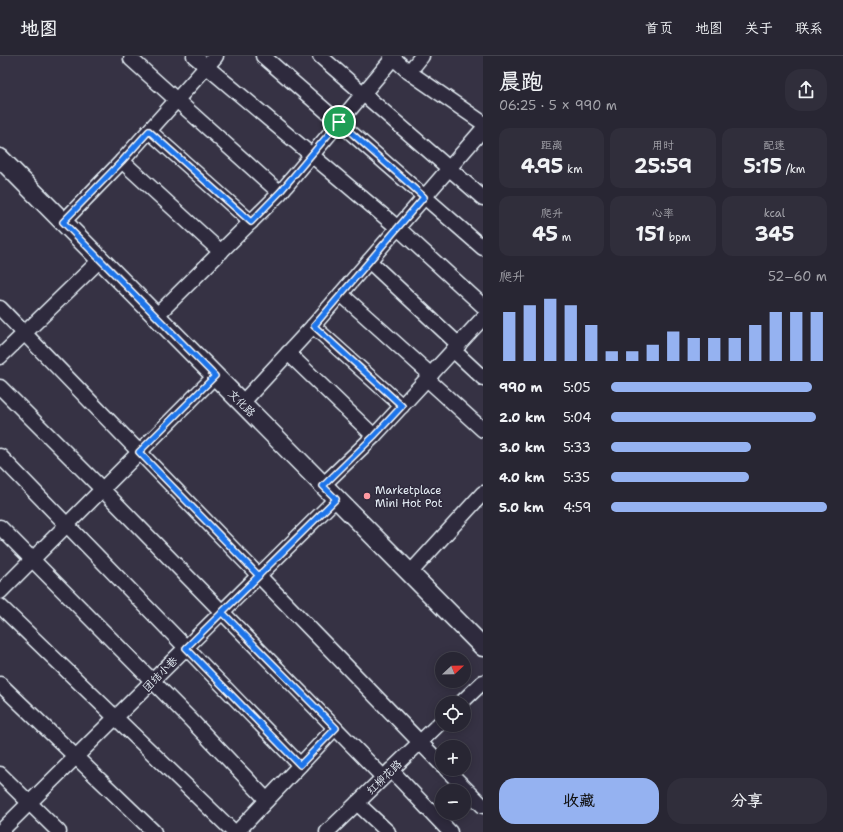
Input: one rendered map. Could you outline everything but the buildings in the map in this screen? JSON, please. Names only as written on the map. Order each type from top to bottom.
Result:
[{"type":"main road","name":"文化路","points":[[0,158],[483,647]]},
{"type":"street","points":[[194,56],[211,61],[311,155],[398,228],[483,316],[456,348],[374,436],[323,486]]},
{"type":"street","points":[[263,56],[483,248]]},
{"type":"street","points":[[320,56],[483,198]]},
{"type":"street","points":[[409,72],[422,56]]},
{"type":"street","points":[[156,316],[280,192],[363,94],[392,57],[409,72],[483,122]]},
{"type":"street","points":[[131,59],[280,192]]},
{"type":"street","points":[[63,222],[122,161],[211,61]]},
{"type":"street","points":[[242,403],[314,326],[483,129]]},
{"type":"street","points":[[149,131],[251,222]]},
{"type":"street","points":[[122,161],[221,252]]},
{"type":"street","points":[[0,357],[100,260]]},
{"type":"street","points":[[369,261],[456,348],[483,378]]},
{"type":"street","points":[[341,294],[483,430]]},
{"type":"street","points":[[0,308],[435,758]]},
{"type":"street","points":[[314,326],[402,406]]},
{"type":"street","points":[[288,353],[374,436]]},
{"type":"street","points":[[0,592],[215,376]]},
{"type":"street","points":[[0,387],[336,728],[450,832]]},
{"type":"street","points":[[0,456],[300,765]]},
{"type":"street","points":[[410,573],[483,493]]},
{"type":"street","name":"团结小巷","points":[[0,832],[336,499]]},
{"type":"street","points":[[0,526],[267,800]]},
{"type":"street","points":[[0,606],[235,832],[336,728]]},
{"type":"street","points":[[468,696],[483,682]]},
{"type":"street","points":[[0,684],[154,832]]},
{"type":"street","name":"红柳花路","points":[[327,832],[435,728]]},
{"type":"street","points":[[0,774],[59,832]]},
{"type":"street","points":[[453,776],[483,806]]},
{"type":"street","points":[[358,802],[388,832]]},
{"type":"place","name":"Marketplace Mini Hot Pot","points":[[367,496]]},
{"type":"route","points":[[339,122],[280,192],[251,222],[149,131],[63,222],[215,376],[139,452],[259,576],[222,612],[186,648],[300,765],[336,728],[222,612],[259,576],[336,499],[323,486],[402,406],[314,326],[424,197],[339,122]]}]
